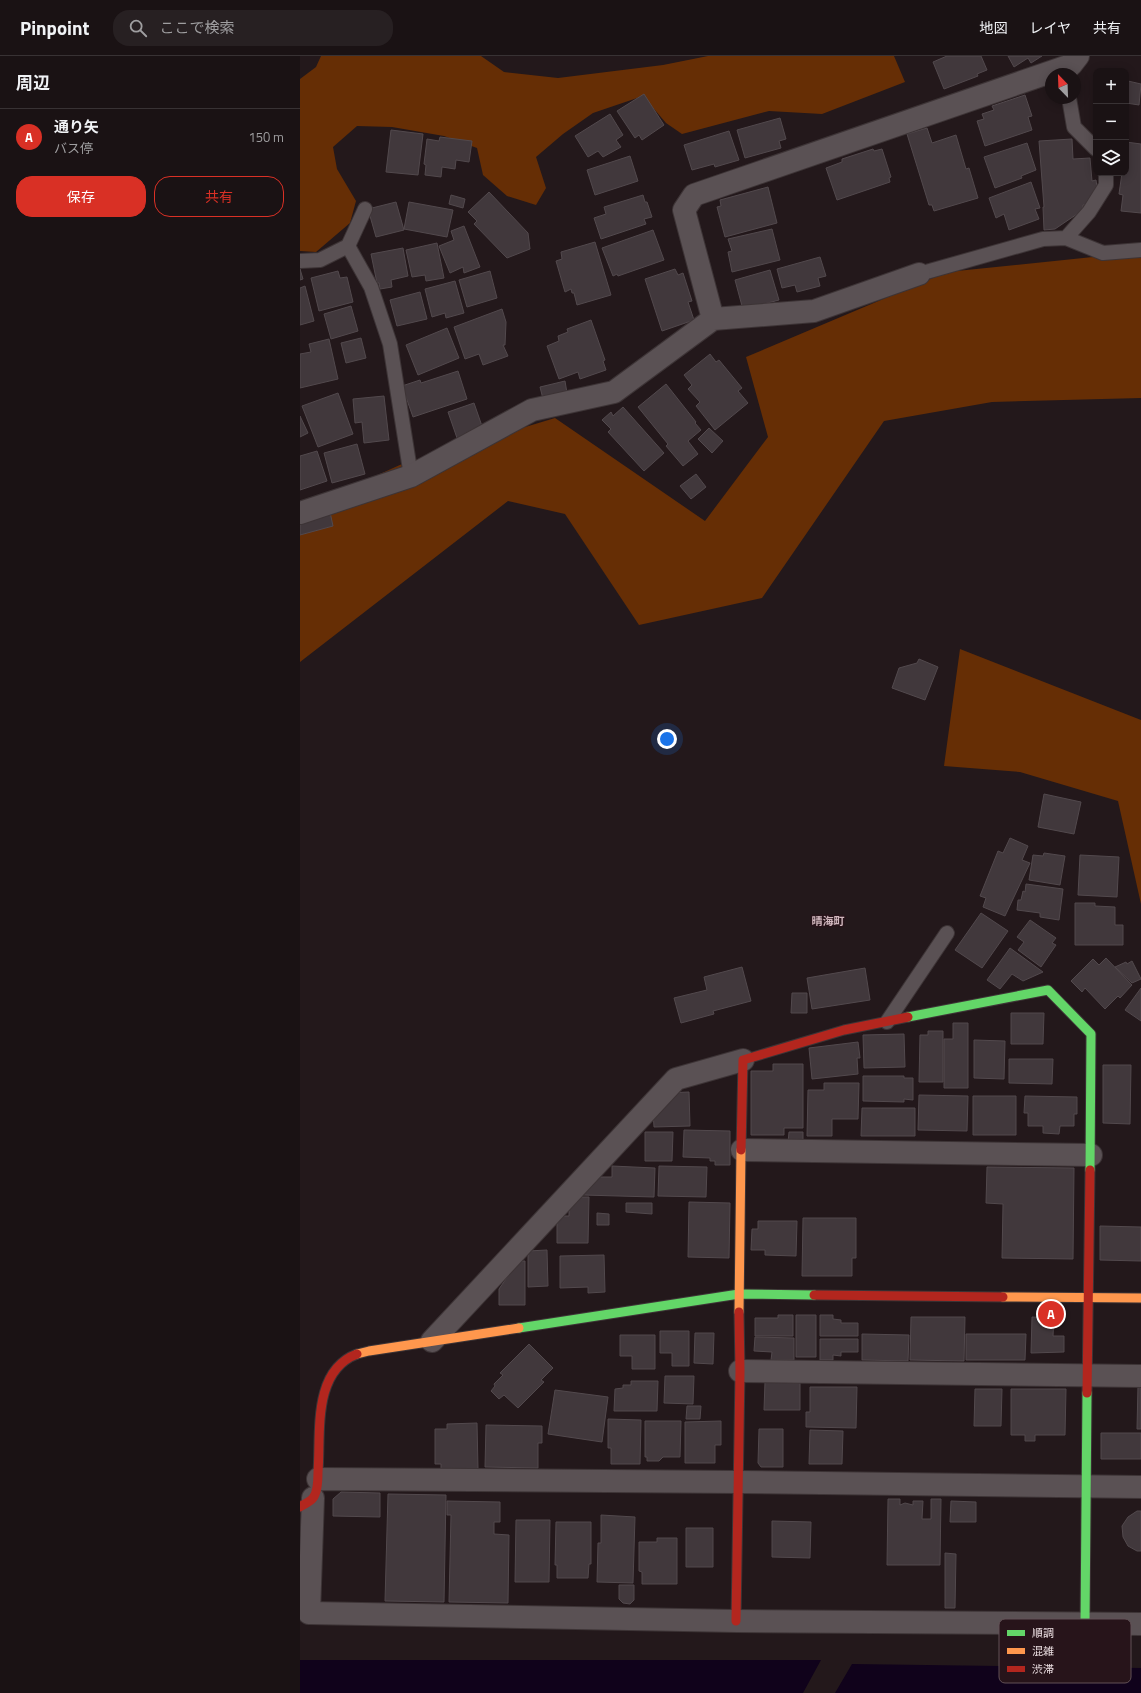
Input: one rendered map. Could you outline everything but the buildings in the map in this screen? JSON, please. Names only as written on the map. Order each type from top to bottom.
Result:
[{"type":"street","points":[[713,319],[684,210],[694,195],[1073,65]]},
{"type":"street","points":[[300,513],[411,476],[532,410],[614,392],[713,319],[814,311],[919,274]]},
{"type":"street","points":[[432,1340],[676,1079],[844,1030],[1048,990],[1091,1034],[1091,1155],[1085,1619]]},
{"type":"street","points":[[736,1620],[740,1370],[738,1294],[743,1060]]},
{"type":"street","points":[[742,1150],[1091,1155]]},
{"type":"street","points":[[999,1622],[736,1620],[309,1613],[310,1495],[324,1394],[329,1378],[337,1366],[352,1356],[369,1351],[432,1340],[738,1294],[1141,1298]]},
{"type":"street","points":[[740,1370],[1141,1376]]},
{"type":"street","points":[[310,1495],[738,1482],[1141,1488]]},
{"type":"street","points":[[1131,1624],[1141,1624]]},
{"type":"lane","points":[[1070,104],[1074,127],[1093,146]]},
{"type":"lane","points":[[1066,238],[1089,212],[1106,186],[1106,176]]},
{"type":"lane","points":[[300,261],[320,260],[348,246],[365,209]]},
{"type":"lane","points":[[919,274],[1043,238],[1066,238],[1102,253],[1141,250]]},
{"type":"lane","points":[[348,246],[371,287],[390,344],[411,476]]},
{"type":"lane","points":[[888,1022],[947,933]]},
{"type":"shaded area","points":[[321,56],[481,56],[504,72],[558,78],[663,65],[708,56],[894,56],[905,82],[822,114],[769,111],[682,134],[666,123],[643,96],[593,113],[563,134],[536,157],[546,188],[536,205],[507,196],[483,175],[477,148],[444,136],[392,127],[357,126],[333,147],[337,169],[356,201],[350,223],[316,252],[300,251],[300,79],[316,67]]},
{"type":"shaded area","points":[[1141,252],[1141,398],[992,402],[884,421],[762,598],[639,625],[565,514],[508,501],[300,662],[300,510],[402,464],[555,418],[705,521],[768,437],[746,357],[947,272]]},
{"type":"shaded area","points":[[960,649],[1141,720],[1141,904],[1118,801],[1020,772],[944,766]]},
{"type":"shaded area","points":[[300,1660],[821,1660],[803,1693],[300,1693]]},
{"type":"shaded area","points":[[852,1664],[999,1666],[999,1683],[1131,1683],[1131,1668],[1141,1668],[1141,1693],[835,1693]]},
{"type":"traffic: fast","points":[[908,1017],[1048,990],[1091,1034],[1090,1170]]},
{"type":"traffic: fast","points":[[519,1328],[739,1294],[814,1295]]},
{"type":"traffic: fast","points":[[1085,1619],[1087,1393]]},
{"type":"traffic: slow","points":[[739,1312],[741,1150]]},
{"type":"traffic: slow","points":[[1003,1297],[1141,1298]]},
{"type":"traffic: slow","points":[[357,1354],[519,1328]]},
{"type":"traffic: jam","points":[[741,1150],[743,1060],[844,1030],[908,1017]]},
{"type":"traffic: jam","points":[[1087,1393],[1090,1170]]},
{"type":"traffic: jam","points":[[814,1295],[1003,1297]]},
{"type":"traffic: jam","points":[[736,1621],[740,1371],[739,1312]]},
{"type":"traffic: jam","points":[[300,1507],[312,1499],[317,1489],[320,1422],[326,1389],[332,1374],[343,1362],[357,1354]]},
{"type":"place","name":"通り矢","points":[[1051,1314]]},
{"type":"district","name":"晴海町","points":[[828,921]]}]
